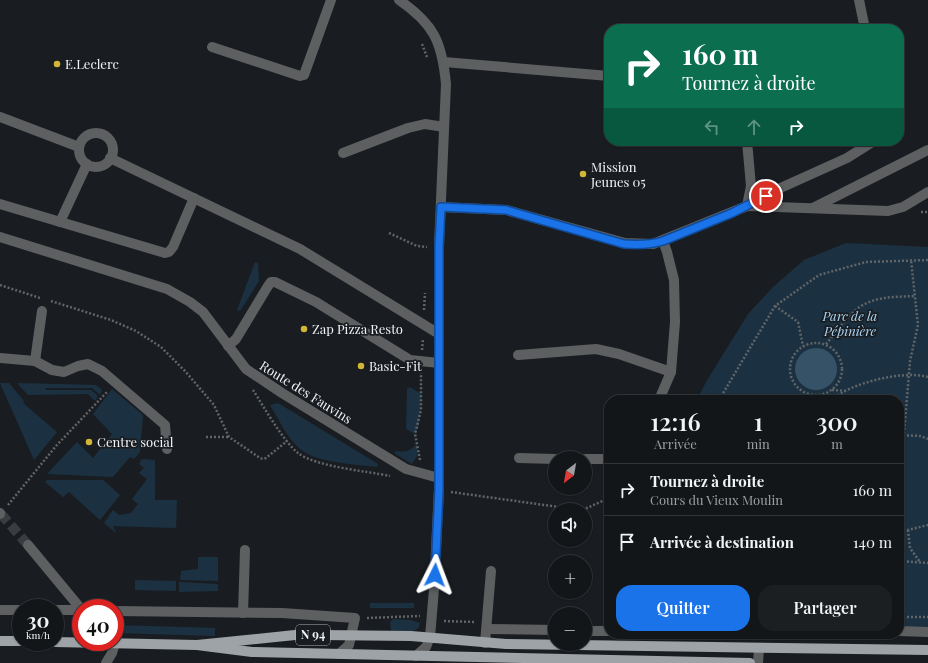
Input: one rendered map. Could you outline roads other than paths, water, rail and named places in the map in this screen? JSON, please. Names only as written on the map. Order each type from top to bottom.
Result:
[{"type":"main road","name":"N 94","points":[[197,645],[296,634],[430,637],[485,643],[928,650]]},
{"type":"main road","points":[[0,641],[12,641]]},
{"type":"main road","name":"N 94","points":[[124,643],[197,645],[252,652],[416,656],[499,660],[750,663]]},
{"type":"street","points":[[212,47],[300,76],[304,75],[331,0]]},
{"type":"street","points":[[399,0],[423,19],[430,27],[444,62],[446,84],[439,246],[439,478],[437,521],[430,637],[426,647],[416,656]]},
{"type":"street","points":[[859,0],[864,24]]},
{"type":"street","points":[[444,62],[604,76]]},
{"type":"street","points":[[0,117],[79,148]]},
{"type":"street","points":[[343,153],[408,128],[425,124],[444,127]]},
{"type":"street","points":[[99,134],[108,138],[112,148],[110,158],[102,165],[97,166],[87,164],[80,157],[79,148],[81,142],[88,135],[99,134]]},
{"type":"street","points":[[747,146],[751,186],[747,206]]},
{"type":"street","points":[[441,207],[506,210],[624,244],[646,245],[663,241],[747,206],[776,190],[847,158],[866,146]]},
{"type":"street","points":[[812,209],[928,150]]},
{"type":"street","points":[[110,158],[287,242],[440,334]]},
{"type":"street","points":[[60,222],[87,164]]},
{"type":"street","points":[[747,206],[812,209],[895,210],[928,192]]},
{"type":"street","points":[[0,204],[165,253],[169,252],[173,247],[194,198]]},
{"type":"street","name":"Route des Fauvins","points":[[0,237],[167,289],[190,302],[203,312],[246,369],[282,393],[406,468],[439,478]]},
{"type":"street","points":[[661,395],[671,372],[675,322],[674,280],[663,241]]},
{"type":"street","points":[[228,346],[236,339],[271,282],[281,284],[316,302],[410,360],[439,363]]},
{"type":"street","points":[[35,361],[42,311]]},
{"type":"street","points":[[518,355],[596,349],[619,354],[671,372]]},
{"type":"street","points":[[0,358],[35,361],[52,370],[64,372],[78,366],[88,364],[102,371],[166,425],[167,449]]},
{"type":"street","points":[[519,458],[548,459]]},
{"type":"street","points":[[592,459],[604,459]]},
{"type":"street","points":[[28,545],[73,599]]},
{"type":"street","points":[[242,613],[245,550]]},
{"type":"street","points":[[485,643],[491,571]]},
{"type":"street","points":[[0,610],[12,610]]},
{"type":"street","points":[[124,611],[282,613],[354,618],[349,645],[339,654]]},
{"type":"street","points":[[487,629],[548,630]]},
{"type":"street","points":[[592,631],[604,631]]},
{"type":"street","points":[[904,631],[928,632]]},
{"type":"street","points":[[758,663],[759,648]]},
{"type":"street","points":[[106,663],[113,651]]},
{"type":"tunnel","points":[[1,514],[28,545]]},
{"type":"place","name":"E.Leclerc","points":[[57,64]]},
{"type":"place","name":"Mission Jeunes 05","points":[[583,174]]},
{"type":"place","name":"Zap Pizza Resto","points":[[304,329]]},
{"type":"place","name":"Basic-Fit","points":[[361,366]]},
{"type":"place","name":"Centre social","points":[[89,442]]},
{"type":"park label","name":"Parc de la Pépinière","points":[[850,324]]}]
